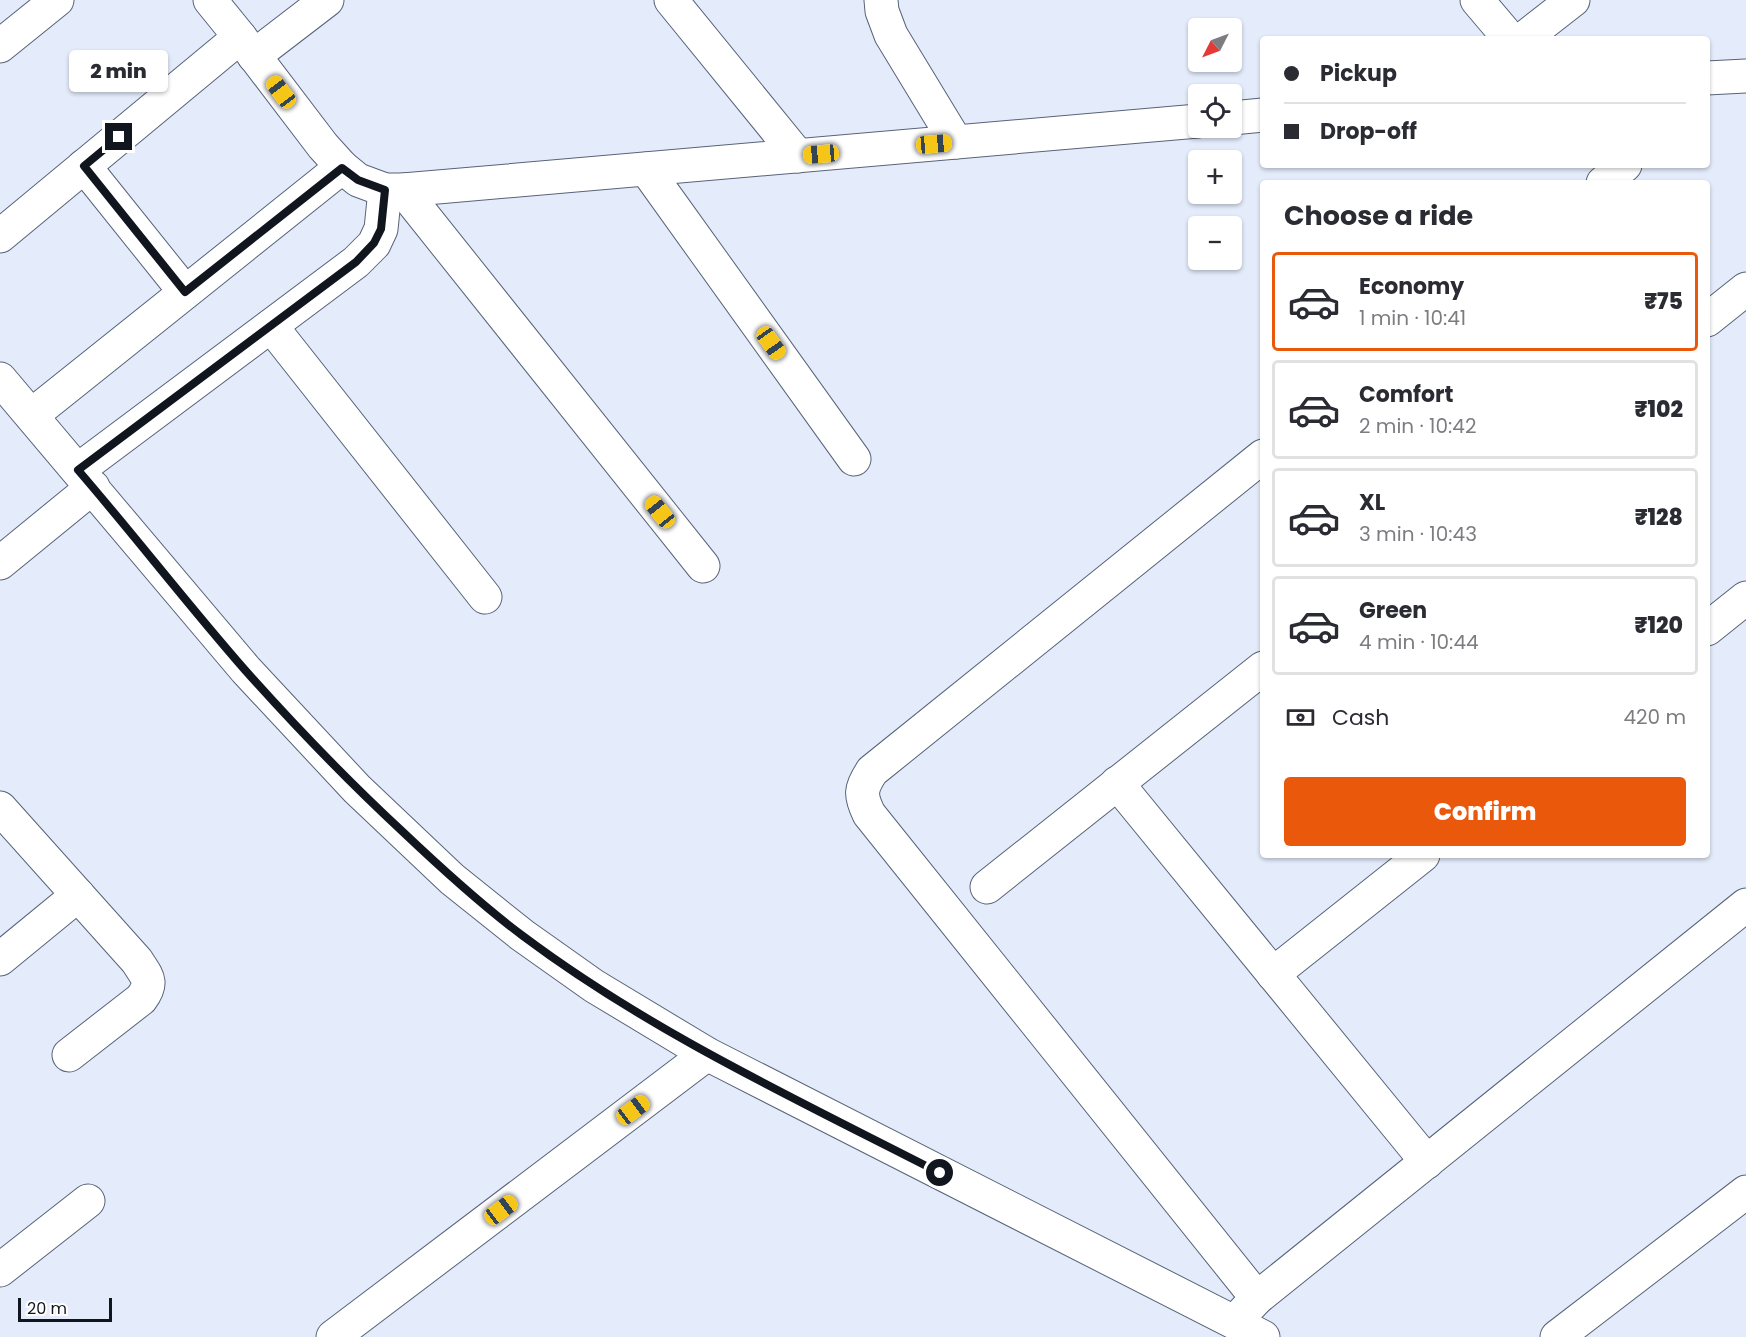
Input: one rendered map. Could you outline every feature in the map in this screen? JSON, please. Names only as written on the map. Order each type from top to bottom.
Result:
[{"type":"street","points":[[0,46],[57,0]]},
{"type":"street","points":[[210,0],[342,168],[358,180],[394,190],[1188,122]]},
{"type":"street","points":[[0,236],[84,166],[247,46],[327,0]]},
{"type":"street","points":[[671,0],[798,156]]},
{"type":"street","points":[[881,0],[882,11],[891,35],[956,142]]},
{"type":"street","points":[[1477,0],[1507,36]]},
{"type":"street","points":[[1527,36],[1573,0]]},
{"type":"street","points":[[1710,78],[1746,76]]},
{"type":"street","points":[[1242,117],[1260,115]]},
{"type":"street","points":[[84,166],[185,292]]},
{"type":"street","points":[[32,416],[342,168]]},
{"type":"street","points":[[646,168],[854,459]]},
{"type":"street","points":[[1608,180],[1622,168]]},
{"type":"street","points":[[0,563],[86,479],[271,326],[356,262],[374,243],[394,190]]},
{"type":"street","points":[[394,190],[703,566]]},
{"type":"street","points":[[1710,318],[1746,289]]},
{"type":"street","points":[[271,326],[485,597]]},
{"type":"street","points":[[0,378],[246,670],[357,789],[452,879],[522,935],[594,986],[707,1054],[1234,1330],[1263,1337]]},
{"type":"street","points":[[1257,1298],[869,814],[862,800],[862,790],[872,771],[1260,458]]},
{"type":"street","points":[[1710,627],[1746,598]]},
{"type":"street","points":[[987,887],[1260,670]]},
{"type":"street","points":[[1117,783],[1427,1162]]},
{"type":"street","points":[[0,808],[137,961],[148,978],[149,986],[141,999],[69,1056]]},
{"type":"street","points":[[1273,974],[1419,858]]},
{"type":"street","points":[[0,959],[78,895]]},
{"type":"street","points":[[1234,1330],[1257,1298],[1746,905]]},
{"type":"street","points":[[333,1337],[707,1054]]},
{"type":"street","points":[[1557,1337],[1746,1192]]},
{"type":"street","points":[[0,1270],[88,1201]]},
{"type":"route","points":[[119,137],[84,166],[185,292],[342,168],[358,180],[385,190],[381,229],[374,243],[356,262],[78,470],[246,670],[357,789],[452,879],[522,935],[594,986],[707,1054],[940,1173]]}]
